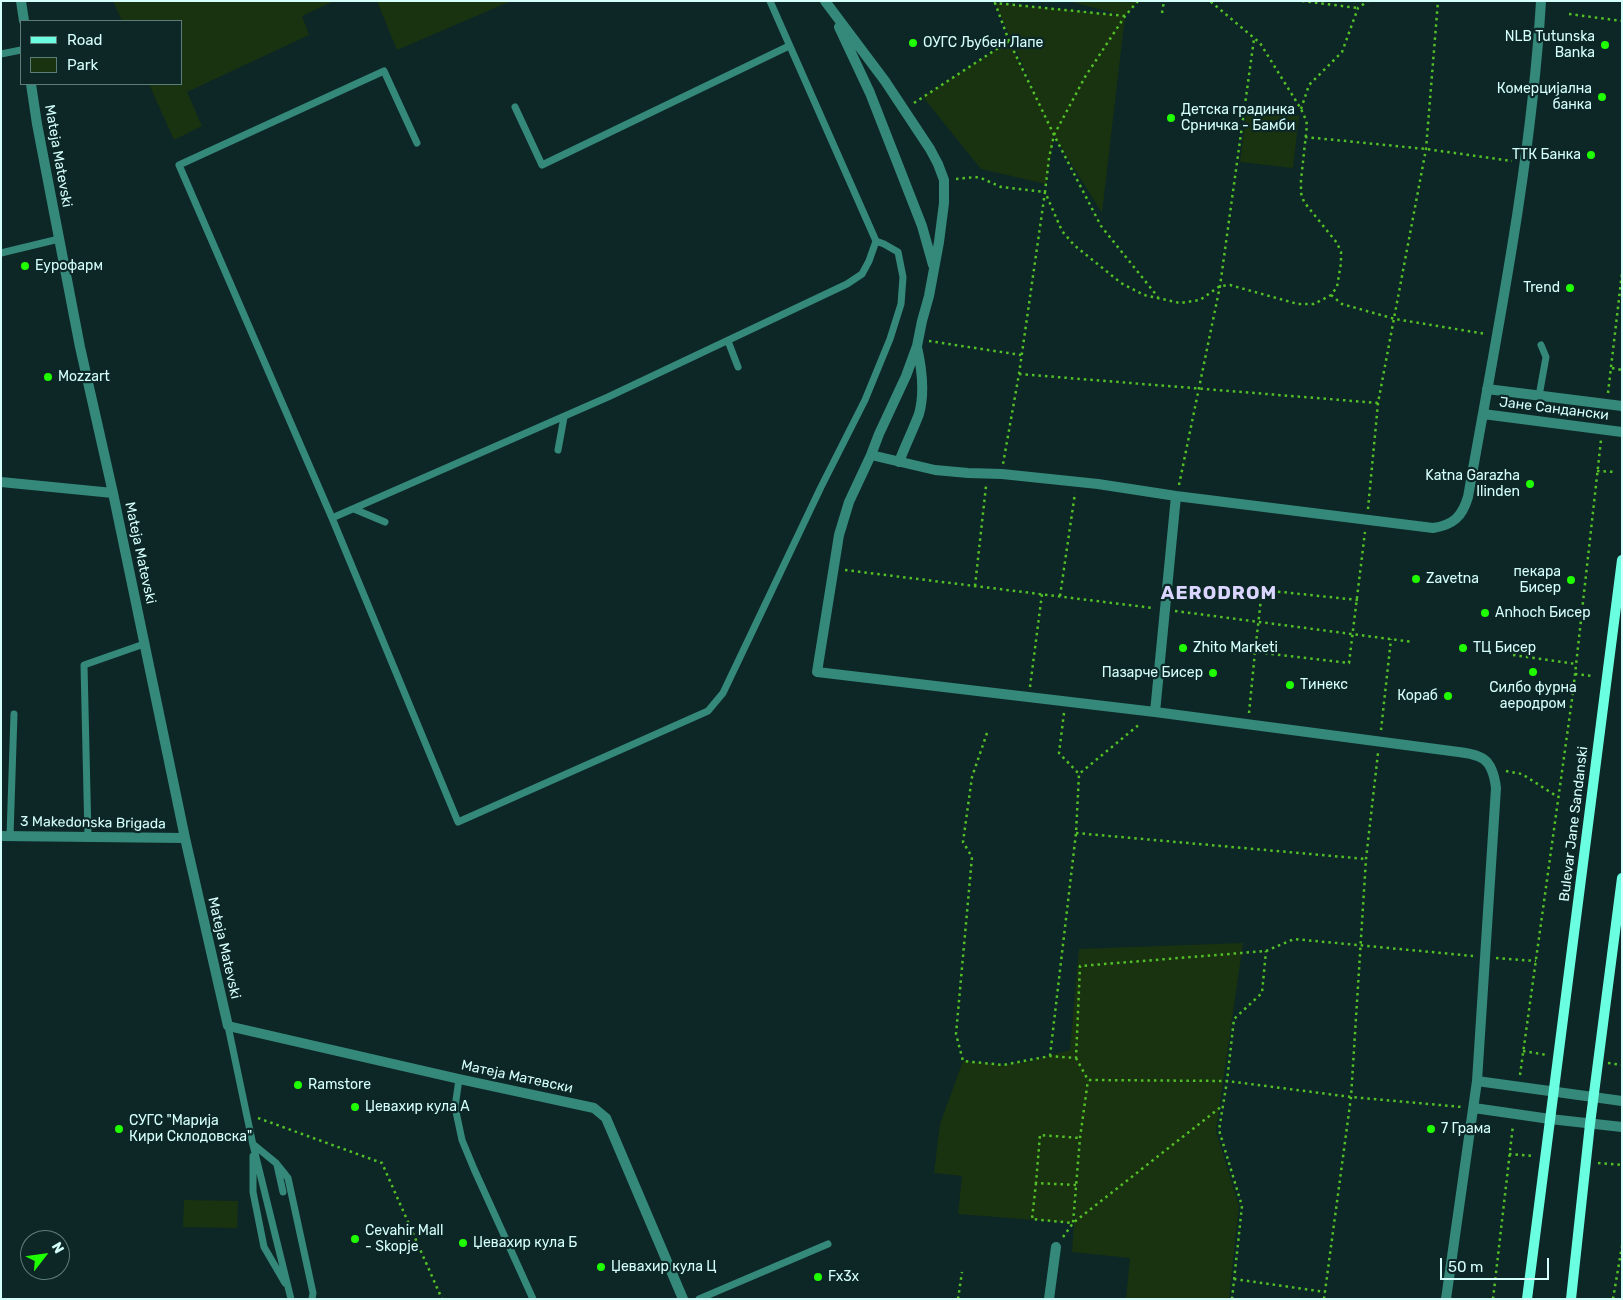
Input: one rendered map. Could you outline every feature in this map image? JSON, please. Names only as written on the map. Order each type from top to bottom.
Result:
[{"type":"street","points":[[21,1],[24,20]]},
{"type":"street","points":[[871,455],[935,470],[1002,474],[1077,482],[1433,528],[1446,526],[1454,521],[1466,504],[1517,225],[1537,60],[1541,1]]},
{"type":"street","points":[[827,4],[885,81],[930,149],[944,180],[944,196],[930,296],[917,343],[906,376],[850,502],[839,535],[818,672],[1155,712],[1470,753],[1485,759],[1492,769],[1496,788],[1486,957],[1474,1108],[1446,1299]]},
{"type":"street","points":[[827,4],[870,93],[922,226],[934,268]]},
{"type":"street","name":"Mateja Matevski","points":[[31,85],[80,347],[113,493],[185,838],[228,1026]]},
{"type":"street","points":[[899,462],[919,413],[922,386],[917,343]]},
{"type":"street","name":"Јане Сандански","points":[[1487,389],[1622,406]]},
{"type":"street","name":"Јане Сандански","points":[[1483,414],[1622,432]]},
{"type":"street","points":[[1,482],[113,493]]},
{"type":"street","points":[[1155,712],[1176,496]]},
{"type":"street","name":"Bulevar Jane Sandanski","points":[[1528,1299],[1622,560]]},
{"type":"street","name":"3 Makedonska Brigada","points":[[6,836],[185,838]]},
{"type":"street","points":[[1571,1299],[1593,1098],[1622,878]]},
{"type":"street","name":"Матеја Матевски","points":[[228,1026],[594,1108],[606,1118],[683,1299]]},
{"type":"street","points":[[1477,1081],[1622,1101]]},
{"type":"street","points":[[1474,1108],[1550,1120],[1622,1127]]},
{"type":"street","points":[[1049,1299],[1056,1247]]},
{"type":"lane","points":[[332,518],[564,417],[847,284],[862,274],[876,241],[770,1]]},
{"type":"lane","points":[[515,107],[542,165],[789,46]]},
{"type":"lane","points":[[1,54],[20,50]]},
{"type":"lane","points":[[417,143],[384,72],[179,165],[332,518],[458,822],[708,711],[723,693],[816,496],[865,400],[890,339],[900,304],[903,276],[898,252],[876,241]]},
{"type":"lane","points":[[1,254],[59,239]]},
{"type":"lane","points":[[728,341],[738,367]]},
{"type":"lane","points":[[1539,396],[1546,357],[1541,345]]},
{"type":"lane","points":[[558,450],[564,417]]},
{"type":"lane","points":[[354,508],[385,522]]},
{"type":"lane","points":[[88,837],[84,665],[144,644]]},
{"type":"lane","points":[[6,836],[14,714]]},
{"type":"lane","points":[[228,1026],[253,1144],[291,1299]]},
{"type":"lane","points":[[460,1079],[455,1107],[462,1140],[533,1299]]},
{"type":"lane","points":[[253,1144],[276,1163],[288,1178],[312,1299]]},
{"type":"lane","points":[[253,1144],[253,1192],[264,1247],[289,1290]]},
{"type":"lane","points":[[276,1163],[283,1192]]},
{"type":"lane","points":[[699,1299],[828,1244]]},
{"type":"path","points":[[1002,474],[1046,192],[1048,158],[1054,136],[1085,78],[1125,16],[1138,1]]},
{"type":"path","points":[[1162,13],[1164,1]]},
{"type":"path","points":[[1046,192],[1062,230],[1074,245],[1121,283],[1144,295],[1180,303],[1200,300],[1220,286],[1230,285],[1298,304],[1314,304],[1331,295],[1337,287],[1341,252],[1337,243],[1304,202],[1301,180],[1306,120],[1260,43],[1210,1]]},
{"type":"path","points":[[1302,1],[1358,8]]},
{"type":"path","points":[[1301,109],[1309,86],[1342,52],[1358,8],[1368,1]]},
{"type":"path","points":[[1255,652],[1349,663],[1358,600],[1378,403],[1426,149],[1438,1]]},
{"type":"path","points":[[1125,16],[995,3],[1009,41],[1054,136],[1101,226],[1158,298]]},
{"type":"path","points":[[1569,14],[1622,21]]},
{"type":"path","points":[[1176,496],[1220,286],[1254,38]]},
{"type":"path","points":[[904,110],[1009,41]]},
{"type":"path","points":[[1305,137],[1426,149],[1525,162]]},
{"type":"path","points":[[944,180],[975,177],[1001,187],[1046,192]]},
{"type":"path","points":[[1608,394],[1622,273]]},
{"type":"path","points":[[1331,295],[1342,304],[1395,319],[1497,336]]},
{"type":"path","points":[[917,343],[1022,354]]},
{"type":"path","points":[[1612,368],[1622,370]]},
{"type":"path","points":[[1018,374],[1378,403]]},
{"type":"path","points":[[1518,1086],[1575,674],[1601,439]]},
{"type":"path","points":[[1597,471],[1615,472]]},
{"type":"path","points":[[976,586],[987,474]]},
{"type":"path","points":[[1060,596],[1077,482]]},
{"type":"path","points":[[834,568],[1413,642]]},
{"type":"path","points":[[1248,725],[1262,590],[1358,600]]},
{"type":"path","points":[[1029,697],[1042,594]]},
{"type":"path","points":[[1324,1299],[1351,1097],[1366,858],[1391,639]]},
{"type":"path","points":[[1513,655],[1576,664]]},
{"type":"path","points":[[1575,674],[1593,676]]},
{"type":"path","points":[[1050,1056],[1076,833],[1079,774],[1059,753],[1066,701]]},
{"type":"path","points":[[1079,774],[1155,712]]},
{"type":"path","points":[[986,733],[972,777],[963,842],[972,857],[956,1034],[963,1062],[1003,1065],[1050,1056],[1076,1058]]},
{"type":"path","points":[[1492,769],[1522,774],[1558,797]]},
{"type":"path","points":[[1076,833],[1366,858]]},
{"type":"path","points":[[1073,1223],[1080,1138],[1088,1080],[1076,1058],[1080,966],[1266,951],[1294,939],[1536,961]]},
{"type":"path","points":[[1232,1299],[1242,1206],[1219,1130],[1234,1019],[1262,993],[1266,951]]},
{"type":"path","points":[[1523,1051],[1558,1056]]},
{"type":"path","points":[[1088,1080],[1227,1081],[1351,1097],[1474,1108]]},
{"type":"path","points":[[1056,1247],[1073,1223],[1223,1105]]},
{"type":"path","points":[[247,1114],[382,1163],[442,1299]]},
{"type":"path","points":[[1493,1299],[1514,1114]]},
{"type":"path","points":[[1073,1223],[1032,1219],[1040,1135],[1080,1138]]},
{"type":"path","points":[[1510,1154],[1546,1158]]},
{"type":"path","points":[[1586,1162],[1622,1165]]},
{"type":"path","points":[[1036,1183],[1076,1185]]},
{"type":"path","points":[[1613,1299],[1622,1246]]},
{"type":"path","points":[[958,1299],[962,1272]]},
{"type":"path","points":[[1234,1279],[1325,1292]]},
{"type":"green space","points":[[113,1],[334,1],[302,16],[309,35],[187,92],[202,126],[174,140],[149,85],[182,85],[182,20],[122,20]]},
{"type":"green space","points":[[377,1],[511,1],[397,50]]},
{"type":"green space","points":[[1068,1],[1138,1],[1125,16],[1102,213],[1054,136],[1046,184],[981,169],[923,97],[1009,41],[1041,106],[995,3],[1121,15]]},
{"type":"green space","points":[[1247,109],[1299,116],[1293,168],[1240,162]]},
{"type":"green space","points":[[1243,943],[1216,1131],[1239,1206],[1229,1299],[1126,1299],[1130,1258],[1072,1252],[1080,1136],[1073,1223],[958,1214],[962,1176],[934,1173],[940,1124],[963,1061],[1003,1065],[1030,1061],[1070,1050],[1079,949]]},
{"type":"green space","points":[[184,1200],[238,1201],[237,1228],[183,1227]]},
{"type":"place","name":"ОУГС Љубен Лапе","points":[[913,43]]},
{"type":"place","name":"NLB Tutunska Banka","points":[[1605,45]]},
{"type":"place","name":"Комерцијална банка","points":[[1602,97]]},
{"type":"place","name":"Детска градинка Срничка - Бамби","points":[[1171,118]]},
{"type":"place","name":"ТТК Банка","points":[[1591,155]]},
{"type":"place","name":"Еурофарм","points":[[25,266]]},
{"type":"place","name":"Trend","points":[[1570,288]]},
{"type":"place","name":"Mozzart","points":[[48,377]]},
{"type":"place","name":"Katna Garazha Ilinden","points":[[1530,484]]},
{"type":"place","name":"Zavetna","points":[[1416,579]]},
{"type":"place","name":"пекара Бисер","points":[[1571,580]]},
{"type":"place","name":"Anhoch Бисер","points":[[1485,613]]},
{"type":"place","name":"Zhito Marketi","points":[[1183,648]]},
{"type":"place","name":"ТЦ Бисер","points":[[1463,648]]},
{"type":"place","name":"Силбо фурна аеродром","points":[[1533,672]]},
{"type":"place","name":"Пазарче Бисер","points":[[1213,673]]},
{"type":"place","name":"Тинекс","points":[[1290,685]]},
{"type":"place","name":"Кораб","points":[[1448,696]]},
{"type":"place","name":"Ramstore","points":[[298,1085]]},
{"type":"place","name":"Џевахир кула А","points":[[355,1107]]},
{"type":"place","name":"СУГС \"Марија Кири Склодовска\"","points":[[119,1129]]},
{"type":"place","name":"7 Грама","points":[[1431,1129]]},
{"type":"place","name":"Cevahir Mall - Skopje","points":[[355,1239]]},
{"type":"place","name":"Џевахир кула Б","points":[[463,1243]]},
{"type":"place","name":"Џевахир кула Ц","points":[[601,1267]]},
{"type":"place","name":"Fx3x","points":[[818,1277]]},
{"type":"district","name":"AERODROM","points":[[1219,594]]}]
